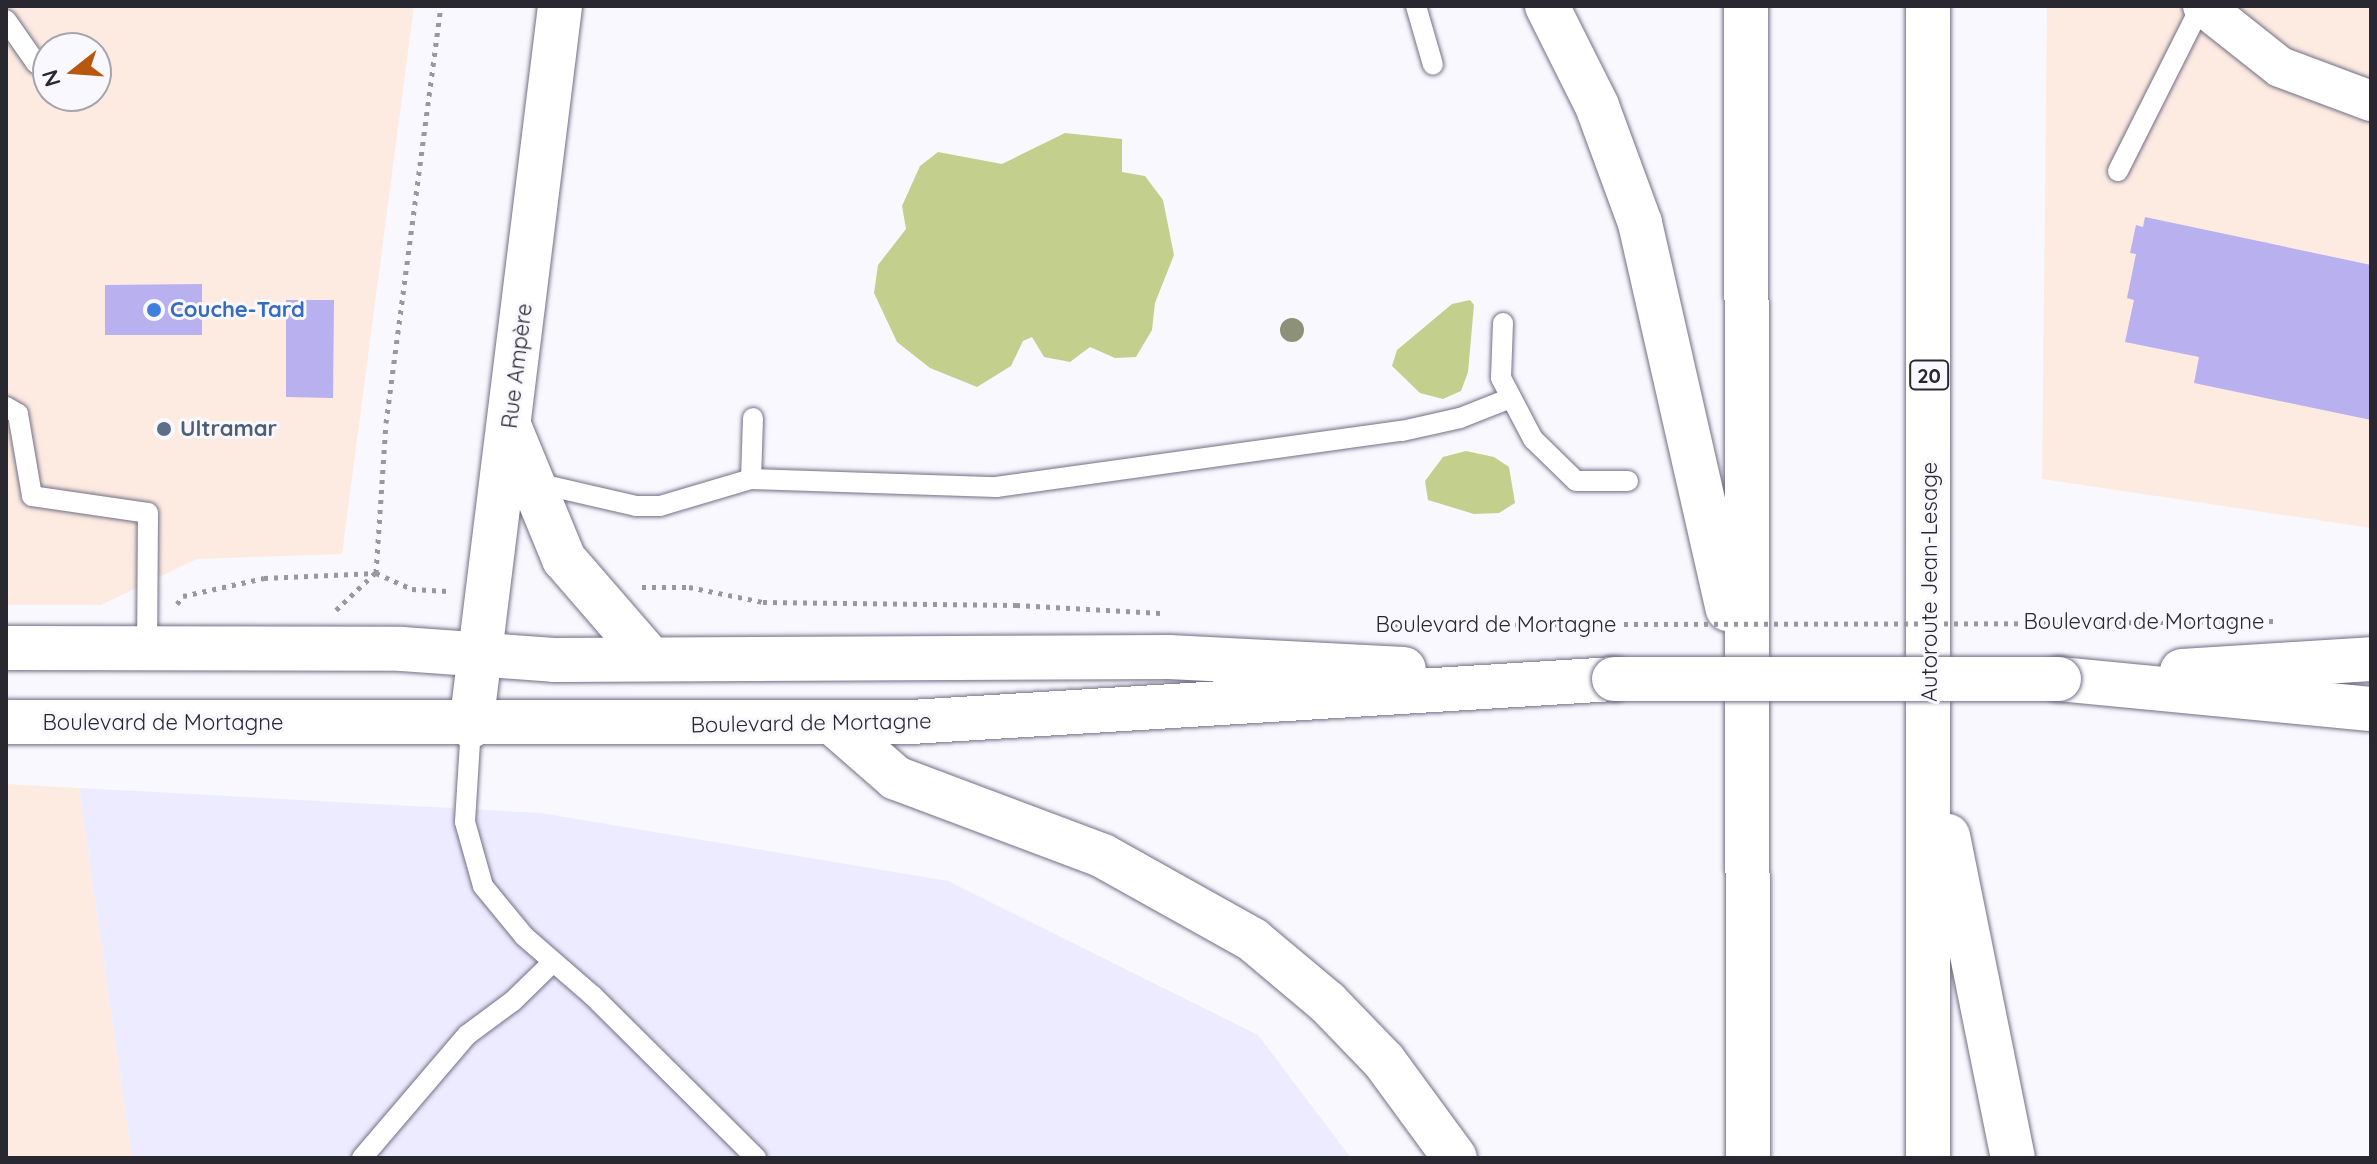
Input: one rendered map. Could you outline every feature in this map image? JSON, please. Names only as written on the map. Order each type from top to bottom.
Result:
[{"type":"main road","name":"Rue Ampère","points":[[517,479],[510,428],[560,6]]},
{"type":"main road","points":[[1547,6],[1597,106],[1640,223],[1747,697]]},
{"type":"main road","points":[[1746,6],[1748,1158]]},
{"type":"main road","name":"Autoroute Jean-Lesage","points":[[1928,6],[1928,1158]]},
{"type":"main road","points":[[517,479],[564,559],[649,657]]},
{"type":"main road","points":[[471,726],[517,479]]},
{"type":"main road","name":"Boulevard de Mortagne","points":[[6,648],[402,649],[482,658],[1169,657],[1614,679],[2059,679],[2371,659]]},
{"type":"main road","name":"Boulevard de Mortagne","points":[[6,722],[471,726],[834,724],[1168,709],[1614,679]]},
{"type":"main road","name":"Boulevard de Mortagne","points":[[2059,679],[2371,709]]},
{"type":"main road","points":[[834,724],[896,778],[1103,856],[1253,940],[1327,1002],[1384,1061],[1455,1158]]},
{"type":"main road","points":[[1930,743],[2013,1158]]},
{"type":"street","points":[[2202,6],[2280,67],[2371,101]]},
{"type":"lane","points":[[1416,6],[1433,65]]},
{"type":"lane","points":[[2118,171],[2202,6]]},
{"type":"lane","points":[[6,20],[32,57]]},
{"type":"lane","points":[[1503,323],[1501,378],[1508,399],[1561,473],[1576,481],[1628,481]]},
{"type":"lane","points":[[517,479],[606,503],[660,506],[751,479],[996,487],[1402,431],[1460,418],[1508,399]]},
{"type":"lane","points":[[6,407],[18,414],[32,496],[148,513],[147,648]]},
{"type":"lane","points":[[751,479],[753,418]]},
{"type":"lane","points":[[471,726],[465,806],[474,866],[497,907],[756,1158]]},
{"type":"lane","points":[[362,1158],[467,1035],[513,1001],[553,962]]},
{"type":"path","points":[[334,612],[376,573],[386,423],[441,6]]},
{"type":"path","points":[[183,596],[241,580],[376,573],[400,585]]},
{"type":"path","points":[[636,588],[689,587],[763,602],[1016,605],[1177,615]]},
{"type":"path","name":"Boulevard de Mortagne","points":[[1393,625],[2295,621]]},
{"type":"shaded area","points":[[6,6],[414,6],[342,554],[197,559],[101,605],[6,605]]},
{"type":"shaded area","points":[[2047,6],[2371,6],[2371,528],[2042,479]]},
{"type":"shaded area","points":[[6,784],[79,788],[132,1158],[6,1158]]},
{"type":"shaded area","points":[[79,788],[541,813],[948,881],[1258,1035],[1351,1158],[132,1158]]},
{"type":"green space","points":[[1065,133],[1122,139],[1122,172],[1145,176],[1163,200],[1174,255],[1155,303],[1152,330],[1136,357],[1115,358],[1090,347],[1070,362],[1044,357],[1032,337],[1023,341],[1011,366],[977,387],[930,368],[897,342],[874,293],[878,265],[906,229],[902,206],[920,166],[938,152],[1002,164]]},
{"type":"green space","points":[[1470,300],[1474,305],[1468,372],[1461,391],[1443,399],[1420,393],[1392,366],[1397,350],[1452,304]]},
{"type":"green space","points":[[1466,451],[1494,457],[1509,467],[1515,503],[1499,513],[1474,514],[1428,500],[1425,481],[1443,457]]},
{"type":"building","points":[[2145,217],[2371,265],[2371,420],[2194,383],[2199,357],[2125,342],[2134,300],[2127,298],[2136,254],[2130,253],[2136,225],[2143,227]]},
{"type":"building","name":"Couche-Tard","points":[[202,284],[202,335],[105,335],[105,285]]},
{"type":"building","points":[[286,300],[334,300],[333,398],[286,397]]},
{"type":"place","name":"Couche-Tard","points":[[154,310]]},
{"type":"place","name":"Ultramar","points":[[164,429]]}]
